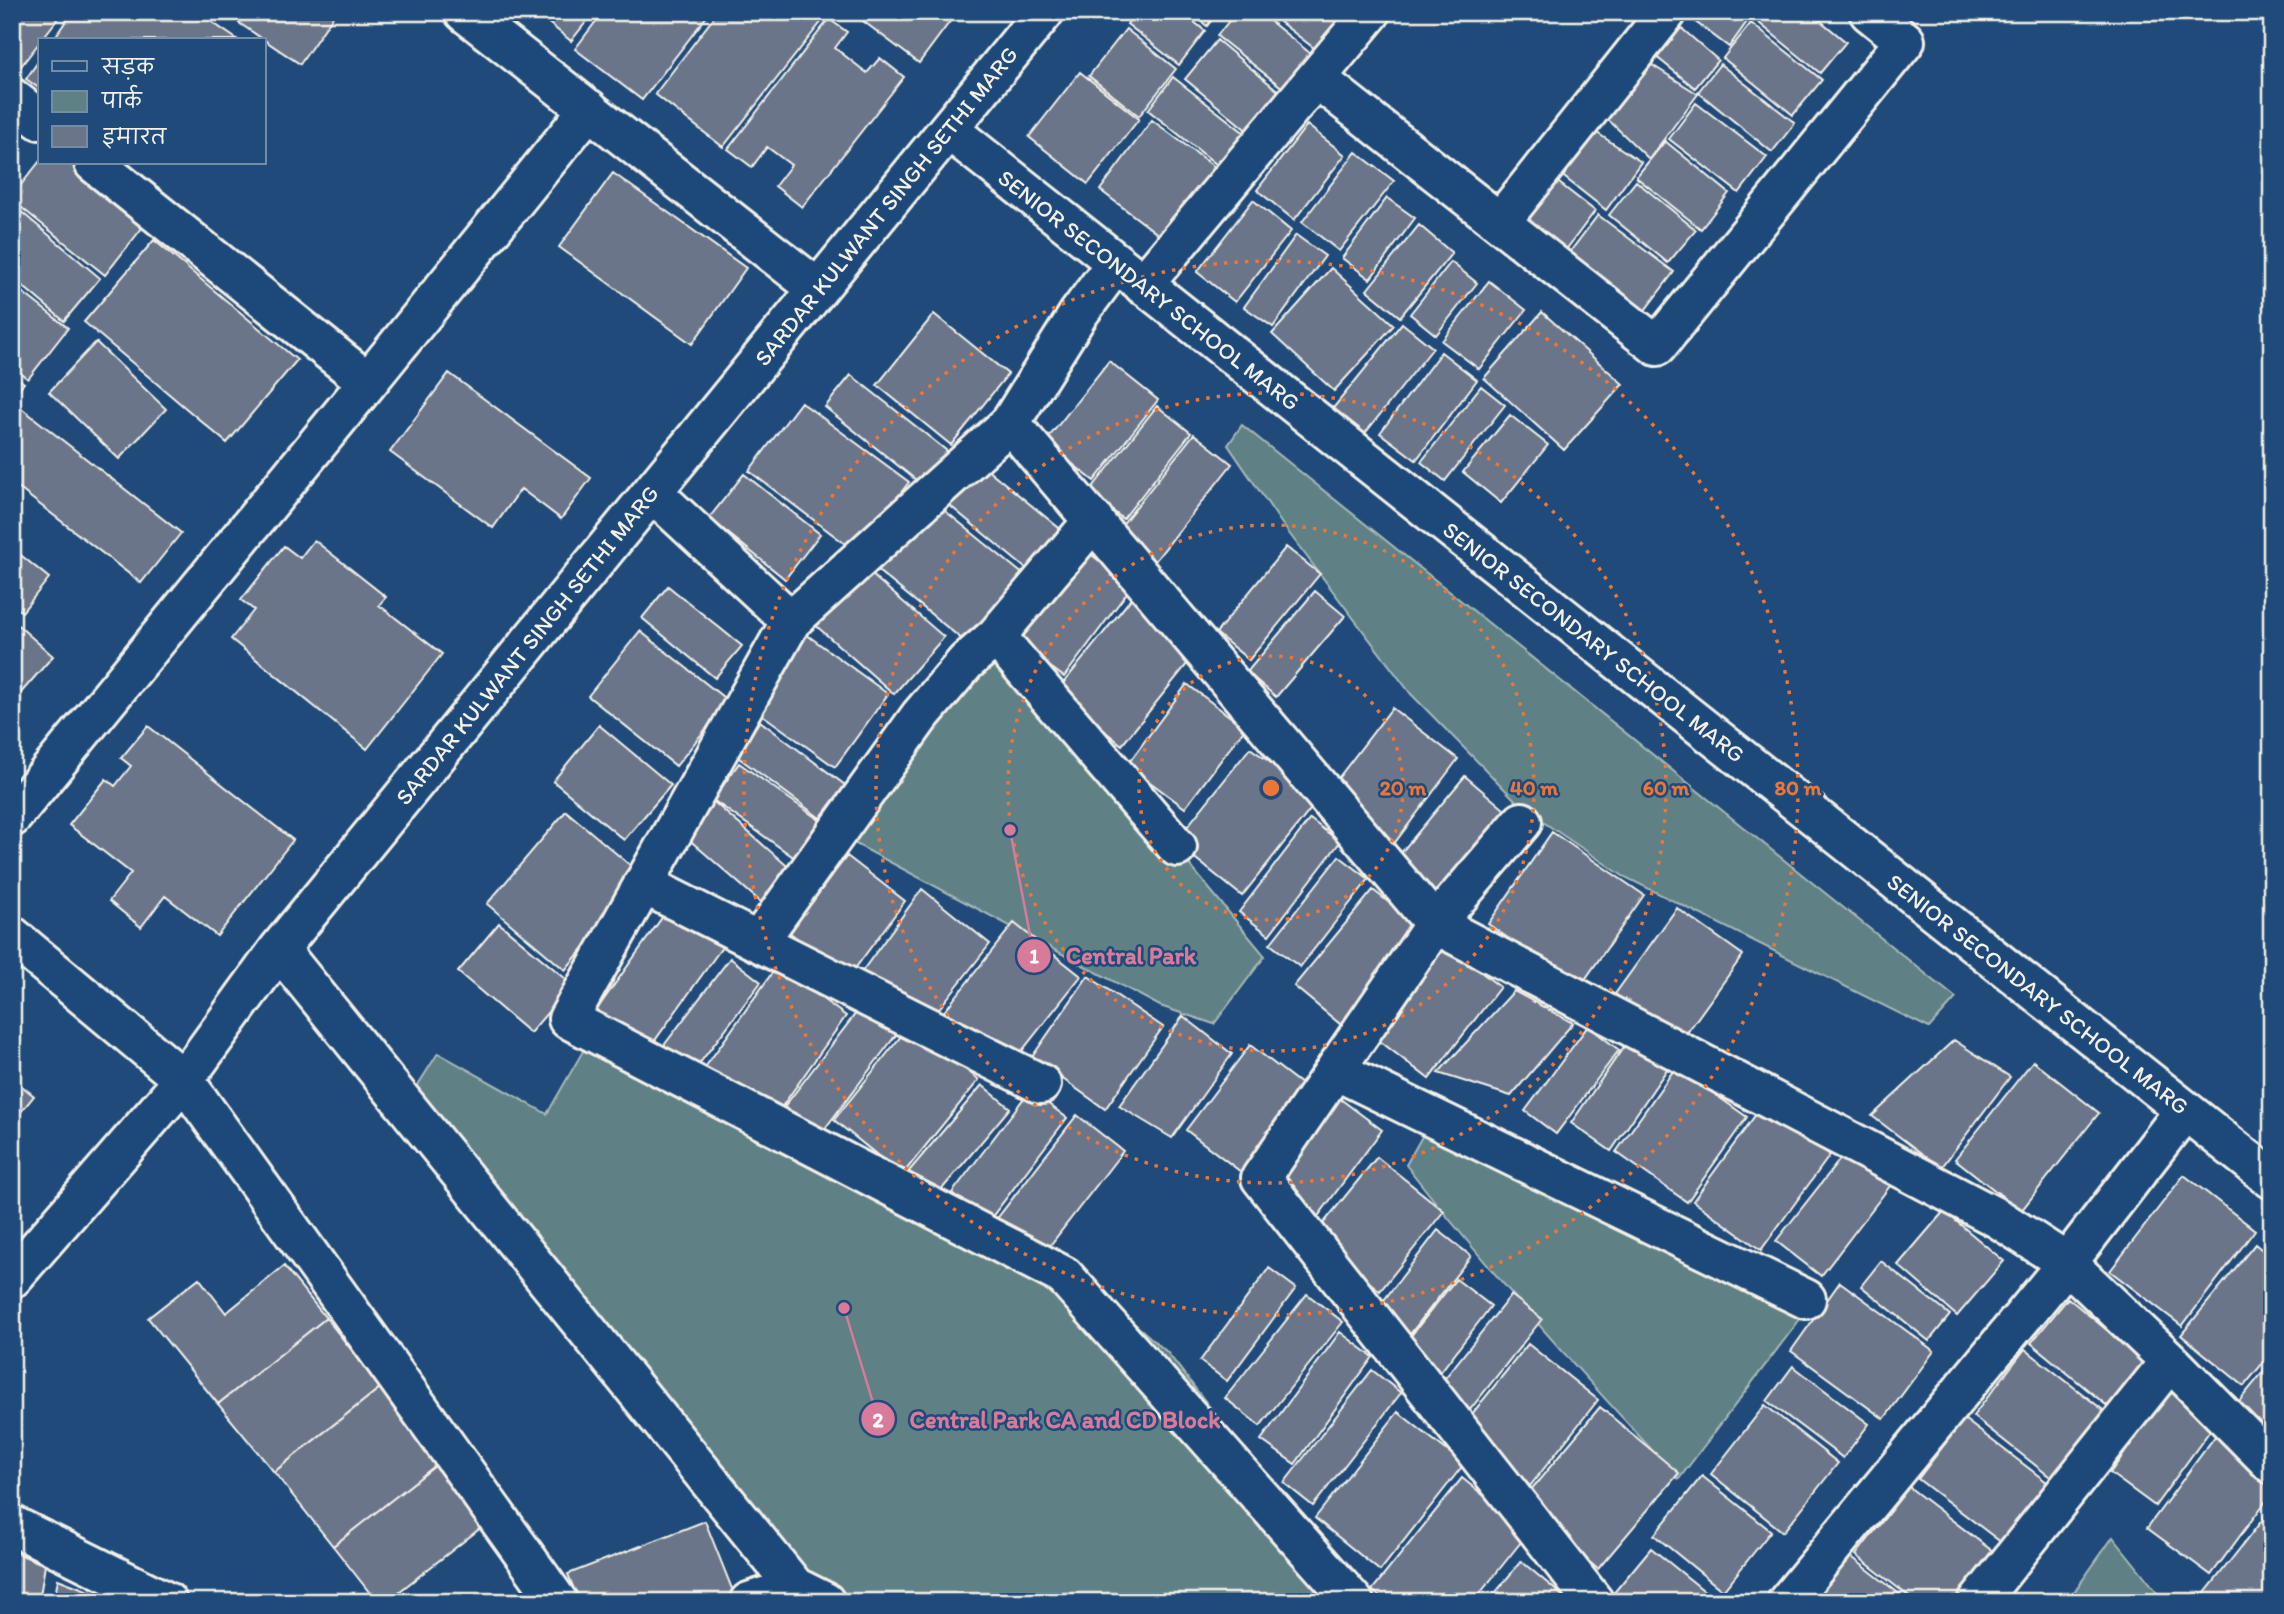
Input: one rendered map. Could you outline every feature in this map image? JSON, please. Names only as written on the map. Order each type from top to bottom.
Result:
[{"type":"street","points":[[464,12],[818,289]]},
{"type":"street","name":"SARDAR KULWANT SINGH SETHI MARG","points":[[12,1278],[184,1080],[279,948],[1044,12]]},
{"type":"street","points":[[1354,1602],[1064,1276],[568,1019],[791,621],[1010,423],[1079,313],[1130,274],[1316,78],[1371,12]]},
{"type":"street","points":[[1500,222],[1667,12]]},
{"type":"street","points":[[1316,78],[1657,346],[1905,41],[1869,12]]},
{"type":"street","points":[[12,98],[38,118]]},
{"type":"street","points":[[12,817],[589,109]]},
{"type":"street","name":"SENIOR SECONDARY SCHOOL MARG","points":[[949,131],[2272,1179]]},
{"type":"street","points":[[95,164],[368,382]]},
{"type":"street","points":[[1010,423],[1435,924],[1999,1219],[2067,1263],[2170,1361],[2272,1464]]},
{"type":"street","points":[[652,492],[791,621]]},
{"type":"street","points":[[758,942],[920,716],[966,662],[996,636],[1094,520]]},
{"type":"street","points":[[996,636],[1177,847]]},
{"type":"street","points":[[1522,822],[1435,924],[1261,1178],[1594,1602]]},
{"type":"street","points":[[643,884],[1041,1084]]},
{"type":"street","points":[[12,936],[184,1080],[558,1602]]},
{"type":"street","points":[[279,948],[804,1597]]},
{"type":"street","points":[[1335,1070],[1806,1299]]},
{"type":"street","points":[[1787,1602],[2067,1263],[2185,1110]]},
{"type":"street","points":[[1978,1602],[2170,1361]]},
{"type":"street","points":[[12,1525],[167,1602]]},
{"type":"street","points":[[749,1602],[804,1597]]},
{"type":"green space","points":[[1242,425],[1956,998],[1929,1028],[1623,876],[1524,809],[1411,694],[1282,524],[1228,445]]},
{"type":"green space","points":[[996,646],[1150,817],[1265,956],[1214,1024],[1160,1006],[854,843],[880,776]]},
{"type":"green space","points":[[591,1037],[1065,1263],[1167,1352],[1361,1602],[809,1602],[411,1096],[438,1053],[547,1114]]},
{"type":"green space","points":[[1425,1131],[1813,1302],[1679,1479],[1539,1325],[1406,1165]]},
{"type":"green space","points":[[2113,1537],[2165,1602],[2067,1602]]},
{"type":"building","points":[[12,12],[63,12],[43,38],[38,38],[38,44],[18,70],[12,66]]},
{"type":"building","points":[[72,12],[197,12],[235,38],[54,38]]},
{"type":"building","points":[[246,12],[336,12],[300,64],[266,41],[266,38],[261,38],[239,23]]},
{"type":"building","points":[[535,12],[594,12],[571,41]]},
{"type":"building","points":[[603,12],[710,12],[642,100],[575,49]]},
{"type":"building","points":[[718,12],[821,12],[826,16],[723,147],[655,94]]},
{"type":"building","points":[[851,12],[957,12],[919,63]]},
{"type":"building","points":[[1136,12],[1182,12],[1205,31],[1179,65],[1127,24]]},
{"type":"building","points":[[1190,12],[1218,12],[1207,26]]},
{"type":"building","points":[[1236,12],[1259,12],[1316,58],[1289,93],[1217,36]]},
{"type":"building","points":[[1267,12],[1341,12],[1350,19],[1323,55]]},
{"type":"building","points":[[1682,12],[1754,12],[1729,47]]},
{"type":"building","points":[[1758,12],[1810,12],[1846,42],[1820,73],[1753,18]]},
{"type":"building","points":[[829,19],[847,32],[835,48],[867,73],[880,58],[904,77],[802,207],[775,186],[791,165],[767,147],[752,167],[728,149]]},
{"type":"building","points":[[1672,20],[1718,60],[1695,88],[1649,51]]},
{"type":"building","points":[[1751,23],[1822,80],[1793,115],[1723,58]]},
{"type":"building","points":[[1126,29],[1176,69],[1139,116],[1089,76]]},
{"type":"building","points":[[1217,40],[1288,99],[1256,138],[1185,79]]},
{"type":"building","points":[[1641,58],[1698,94],[1649,159],[1599,111]]},
{"type":"building","points":[[38,62],[38,88],[26,79]]},
{"type":"building","points":[[1720,64],[1795,123],[1772,152],[1698,92]]},
{"type":"building","points":[[1080,72],[1139,119],[1088,184],[1029,137]]},
{"type":"building","points":[[1173,77],[1247,135],[1221,168],[1148,110]]},
{"type":"building","points":[[1696,103],[1767,157],[1739,193],[1669,139]]},
{"type":"building","points":[[1152,120],[1216,168],[1163,238],[1100,190]]},
{"type":"building","points":[[1307,125],[1345,155],[1294,220],[1257,190]]},
{"type":"building","points":[[1588,127],[1641,162],[1606,210],[1555,170]]},
{"type":"building","points":[[1665,141],[1729,193],[1701,229],[1636,177]]},
{"type":"building","points":[[1356,152],[1394,181],[1339,251],[1302,222]]},
{"type":"building","points":[[38,164],[72,164],[146,223],[105,275],[12,200],[12,196]]},
{"type":"building","points":[[613,173],[746,268],[692,344],[559,247]]},
{"type":"building","points":[[1550,176],[1595,211],[1562,255],[1511,216]]},
{"type":"building","points":[[1636,181],[1696,230],[1668,263],[1609,215]]},
{"type":"building","points":[[1387,198],[1415,218],[1370,279],[1342,258]]},
{"type":"building","points":[[1253,200],[1291,231],[1235,302],[1197,272]]},
{"type":"building","points":[[12,204],[100,278],[64,321],[12,277]]},
{"type":"building","points":[[1598,215],[1674,272],[1636,322],[1560,265]]},
{"type":"building","points":[[1419,225],[1452,253],[1400,317],[1367,290]]},
{"type":"building","points":[[1296,235],[1325,256],[1273,327],[1244,307]]},
{"type":"building","points":[[154,240],[297,360],[227,443],[84,322]]},
{"type":"building","points":[[1451,262],[1477,283],[1436,335],[1410,314]]},
{"type":"building","points":[[1331,268],[1394,325],[1334,391],[1272,334]]},
{"type":"building","points":[[1489,281],[1526,310],[1479,369],[1442,341]]},
{"type":"building","points":[[12,284],[68,328],[28,379],[12,366]]},
{"type":"building","points":[[1542,312],[1623,384],[1564,450],[1484,378]]},
{"type":"building","points":[[934,314],[1008,374],[951,445],[877,385]]},
{"type":"building","points":[[1402,323],[1433,348],[1362,437],[1330,412]]},
{"type":"building","points":[[96,342],[166,409],[119,459],[49,392]]},
{"type":"building","points":[[1441,352],[1477,380],[1416,460],[1380,433]]},
{"type":"building","points":[[1109,361],[1158,400],[1094,481],[1045,442]]},
{"type":"building","points":[[449,373],[591,478],[561,519],[521,489],[493,528],[390,452]]},
{"type":"building","points":[[12,374],[24,383],[12,398]]},
{"type":"building","points":[[851,375],[947,451],[921,484],[825,407]]},
{"type":"building","points":[[1481,386],[1505,405],[1445,481],[1421,462]]},
{"type":"building","points":[[801,402],[909,482],[856,552],[749,471]]},
{"type":"building","points":[[1157,406],[1191,433],[1123,519],[1089,492]]},
{"type":"building","points":[[20,407],[181,533],[141,583],[12,483],[12,416]]},
{"type":"building","points":[[1510,415],[1548,445],[1501,503],[1463,472]]},
{"type":"building","points":[[1194,434],[1232,464],[1155,561],[1117,531]]},
{"type":"building","points":[[981,464],[1070,537],[1036,577],[948,504]]},
{"type":"building","points":[[744,474],[820,534],[785,579],[709,518]]},
{"type":"building","points":[[933,501],[1030,580],[974,649],[877,570]]},
{"type":"building","points":[[314,540],[386,597],[379,605],[442,654],[367,749],[231,639],[254,610],[241,600],[284,546],[300,558]]},
{"type":"building","points":[[1080,546],[1132,586],[1064,677],[1011,638]]},
{"type":"building","points":[[1286,547],[1320,574],[1249,660],[1216,633]]},
{"type":"building","points":[[12,548],[49,578],[22,612],[12,604]]},
{"type":"building","points":[[864,568],[944,637],[894,694],[814,624]]},
{"type":"building","points":[[668,586],[742,646],[715,678],[642,618]]},
{"type":"building","points":[[1315,591],[1345,616],[1276,697],[1247,672]]},
{"type":"building","points":[[1134,595],[1200,648],[1122,745],[1056,692]]},
{"type":"building","points":[[12,620],[53,656],[12,703]]},
{"type":"building","points":[[640,631],[728,701],[676,766],[588,696]]},
{"type":"building","points":[[803,632],[888,694],[835,767],[750,706]]},
{"type":"building","points":[[1187,684],[1245,728],[1185,808],[1127,765]]},
{"type":"building","points":[[1392,708],[1458,759],[1393,845],[1326,794]]},
{"type":"building","points":[[760,721],[845,785],[820,818],[735,755]]},
{"type":"building","points":[[599,725],[671,785],[624,840],[553,781]]},
{"type":"building","points":[[148,726],[293,840],[217,936],[165,896],[141,927],[109,901],[131,873],[69,825],[106,779],[115,786],[131,766],[121,758]]},
{"type":"building","points":[[1250,748],[1287,774],[1317,801],[1242,896],[1175,842]]},
{"type":"building","points":[[739,763],[825,824],[799,861],[713,800]]},
{"type":"building","points":[[1465,776],[1511,815],[1436,905],[1389,867]]},
{"type":"building","points":[[707,796],[793,871],[764,905],[678,830]]},
{"type":"building","points":[[566,811],[644,877],[565,970],[487,904]]},
{"type":"building","points":[[1310,819],[1340,842],[1269,935],[1239,912]]},
{"type":"building","points":[[1552,832],[1644,895],[1579,988],[1488,924]]},
{"type":"building","points":[[847,856],[905,901],[848,978],[789,932]]},
{"type":"building","points":[[1339,856],[1369,879],[1300,967],[1270,944]]},
{"type":"building","points":[[922,889],[990,944],[927,1024],[858,977]]},
{"type":"building","points":[[1373,890],[1420,927],[1340,1024],[1294,986]]},
{"type":"building","points":[[671,905],[725,943],[648,1050],[595,1012]]},
{"type":"building","points":[[1677,908],[1743,955],[1681,1041],[1615,994]]},
{"type":"building","points":[[499,923],[572,984],[530,1033],[458,972]]},
{"type":"building","points":[[1014,923],[1081,976],[1010,1066],[943,1013]]},
{"type":"building","points":[[1444,943],[1500,987],[1429,1079],[1372,1035]]},
{"type":"building","points":[[730,958],[761,982],[693,1072],[662,1048]]},
{"type":"building","points":[[777,966],[846,1016],[771,1122],[701,1073]]},
{"type":"building","points":[[1088,976],[1163,1027],[1105,1109],[1032,1057]]},
{"type":"building","points":[[1514,991],[1573,1023],[1511,1096],[1438,1073]]},
{"type":"building","points":[[866,1000],[902,1027],[817,1139],[781,1111]]},
{"type":"building","points":[[1183,1016],[1232,1054],[1172,1138],[1119,1106]]},
{"type":"building","points":[[910,1025],[979,1080],[902,1175],[834,1120]]},
{"type":"building","points":[[1588,1026],[1619,1050],[1556,1134],[1525,1111]]},
{"type":"building","points":[[1630,1038],[1670,1065],[1611,1151],[1571,1123]]},
{"type":"building","points":[[1954,1040],[2010,1077],[1941,1168],[1872,1116]]},
{"type":"building","points":[[1250,1045],[1314,1094],[1249,1178],[1186,1130]]},
{"type":"building","points":[[2033,1061],[2099,1113],[2021,1211],[1955,1159]]},
{"type":"building","points":[[1676,1067],[1747,1117],[1687,1202],[1616,1152]]},
{"type":"building","points":[[12,1078],[34,1096],[12,1123]]},
{"type":"building","points":[[982,1085],[1010,1108],[932,1201],[904,1177]]},
{"type":"building","points":[[1030,1090],[1067,1118],[988,1222],[952,1193]]},
{"type":"building","points":[[1335,1095],[1382,1130],[1316,1219],[1270,1183]]},
{"type":"building","points":[[1762,1106],[1830,1155],[1761,1250],[1693,1201]]},
{"type":"building","points":[[1077,1115],[1123,1151],[1038,1261],[992,1225]]},
{"type":"building","points":[[1849,1148],[1893,1182],[1821,1276],[1776,1241]]},
{"type":"building","points":[[1377,1157],[1444,1211],[1380,1291],[1313,1236]]},
{"type":"building","points":[[2184,1175],[2255,1230],[2182,1326],[2110,1271]]},
{"type":"building","points":[[1944,1211],[2004,1261],[1957,1316],[1898,1265]]},
{"type":"building","points":[[1438,1230],[1471,1256],[1407,1338],[1374,1313]]},
{"type":"building","points":[[2255,1244],[2272,1258],[2272,1352],[2244,1386],[2181,1335]]},
{"type":"building","points":[[1881,1261],[1950,1315],[1929,1341],[1861,1286]]},
{"type":"building","points":[[284,1266],[326,1318],[218,1404],[148,1318],[199,1278],[226,1313]]},
{"type":"building","points":[[1269,1268],[1296,1288],[1227,1381],[1200,1361]]},
{"type":"building","points":[[1456,1279],[1491,1306],[1435,1379],[1399,1351]]},
{"type":"building","points":[[1840,1282],[1934,1351],[1884,1419],[1791,1351]]},
{"type":"building","points":[[1307,1294],[1343,1322],[1260,1426],[1225,1398]]},
{"type":"building","points":[[1511,1295],[1542,1319],[1465,1416],[1434,1392]]},
{"type":"building","points":[[2068,1298],[2148,1364],[2111,1409],[2031,1343]]},
{"type":"building","points":[[326,1318],[381,1387],[274,1472],[218,1404]]},
{"type":"building","points":[[1340,1332],[1373,1357],[1295,1464],[1261,1440]]},
{"type":"building","points":[[1528,1344],[1598,1400],[1530,1486],[1459,1430]]},
{"type":"building","points":[[2025,1349],[2112,1417],[2059,1484],[1973,1416]]},
{"type":"building","points":[[2272,1361],[2272,1421],[2265,1430],[2235,1406]]},
{"type":"building","points":[[1793,1366],[1869,1424],[1843,1458],[1767,1401]]},
{"type":"building","points":[[1372,1370],[1401,1393],[1313,1506],[1284,1483]]},
{"type":"building","points":[[381,1387],[440,1462],[333,1546],[274,1472]]},
{"type":"building","points":[[2172,1388],[2217,1421],[2155,1506],[2110,1473]]},
{"type":"building","points":[[1765,1405],[1838,1463],[1783,1532],[1711,1474]]},
{"type":"building","points":[[1600,1407],[1679,1473],[1598,1569],[1519,1504]]},
{"type":"building","points":[[1398,1412],[1464,1464],[1380,1571],[1315,1518]]},
{"type":"building","points":[[1964,1419],[2056,1489],[2010,1549],[1918,1479]]},
{"type":"building","points":[[2219,1431],[2272,1471],[2272,1493],[2211,1575],[2147,1528]]},
{"type":"building","points":[[440,1462],[487,1523],[386,1602],[377,1602],[333,1546]]},
{"type":"building","points":[[1702,1476],[1771,1531],[1723,1591],[1654,1535]]},
{"type":"building","points":[[1462,1478],[1529,1532],[1473,1602],[1386,1602],[1372,1590]]},
{"type":"building","points":[[1909,1487],[2004,1560],[1972,1602],[1916,1602],[1856,1555]]},
{"type":"building","points":[[2267,1514],[2272,1518],[2272,1602],[2198,1602]]},
{"type":"building","points":[[705,1521],[734,1594],[715,1602],[579,1602],[568,1574]]},
{"type":"building","points":[[1651,1548],[1718,1602],[1607,1601]]},
{"type":"building","points":[[12,1551],[45,1565],[39,1602],[12,1602]]},
{"type":"building","points":[[1849,1555],[1910,1602],[1813,1602]]},
{"type":"building","points":[[1521,1561],[1570,1602],[1488,1602]]},
{"type":"building","points":[[58,1579],[99,1595],[98,1602],[54,1602]]},
{"type":"place","name":"Central Park","points":[[1010,830]]},
{"type":"place","name":"Central Park CA and CD Block","points":[[844,1308]]}]
